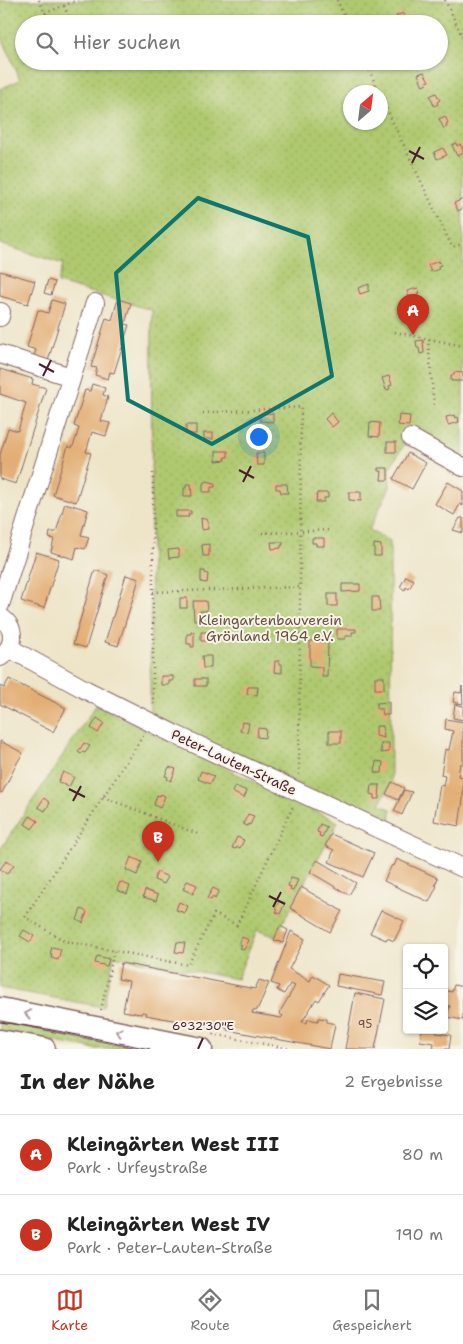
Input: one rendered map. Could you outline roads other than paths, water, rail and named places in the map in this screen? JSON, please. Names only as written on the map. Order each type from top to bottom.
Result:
[{"type":"main road","points":[[0,1009],[201,1049]]},
{"type":"main road","points":[[0,1041],[44,1049]]},
{"type":"street","points":[[0,605],[95,303]]},
{"type":"street","points":[[0,354],[72,377]]},
{"type":"street","points":[[411,438],[463,467]]},
{"type":"street","name":"Peter-Lauten-Straße","points":[[0,617],[9,625],[12,632],[12,639],[4,652],[463,868]]},
{"type":"tram line","points":[[0,1022],[150,1049]]},
{"type":"place","name":"Kleingärten West III","points":[[413,335]]},
{"type":"place","name":"Kleingärten West IV","points":[[158,862]]},
{"type":"park label","name":"Kleingartenbauverein Grönland 1964 e.V.","points":[[270,628]]}]
